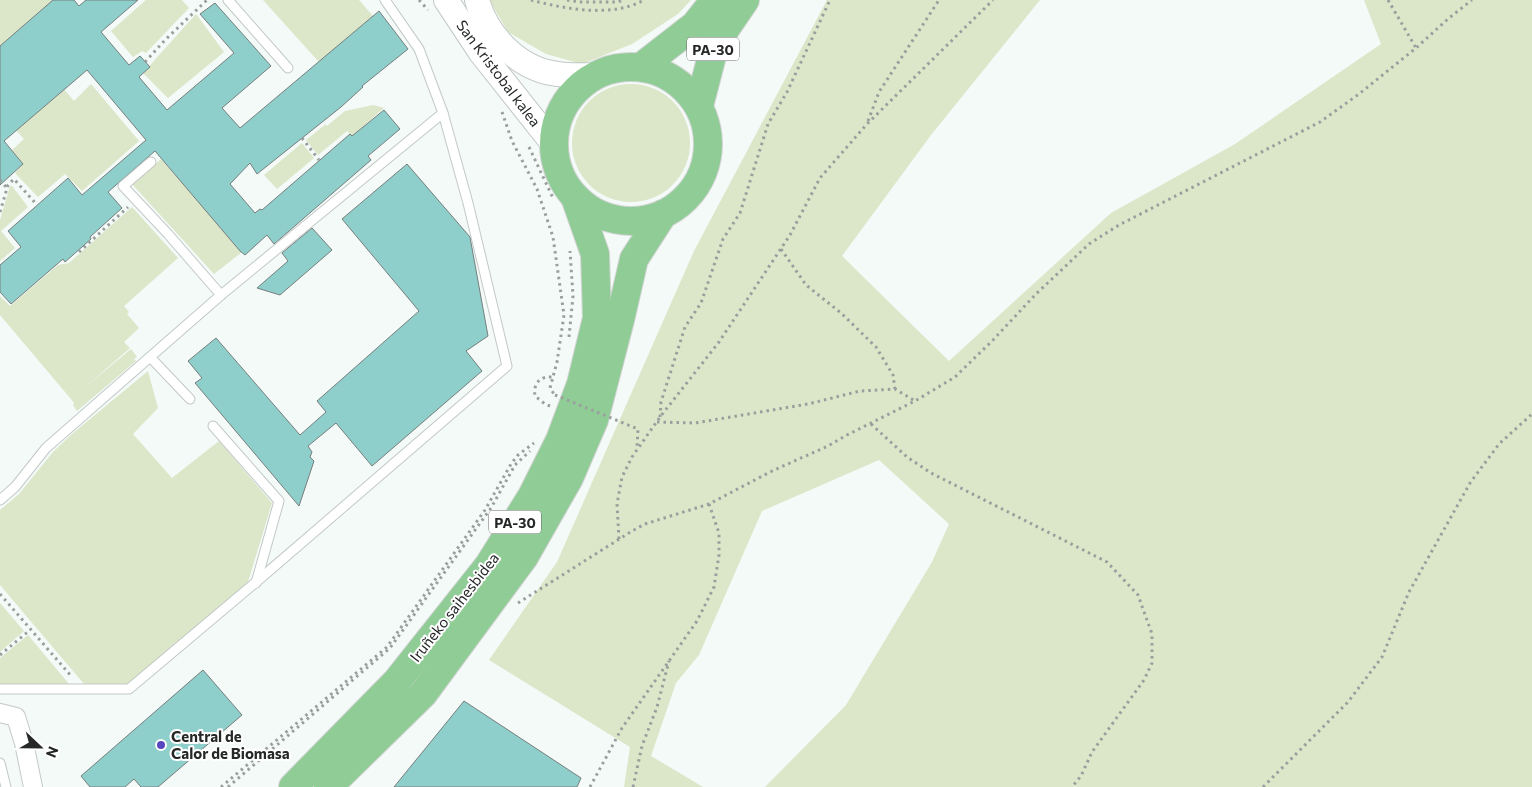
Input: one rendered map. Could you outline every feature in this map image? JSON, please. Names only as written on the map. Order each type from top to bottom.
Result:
[{"type":"highway","name":"PA-30","points":[[641,67],[696,25],[715,0]]},
{"type":"highway","name":"PA-30","points":[[699,106],[715,44],[745,0]]},
{"type":"highway","name":"PA-30","points":[[641,67],[664,74],[684,87],[699,106],[707,130],[707,156],[699,180],[684,200],[663,214],[640,220],[616,220],[564,200],[564,182],[556,164],[541,145],[557,124],[565,104],[579,87],[596,75],[618,68],[641,67]]},
{"type":"highway","name":"Iruñeko saihesbidea","points":[[293,787],[396,681],[489,565],[532,496],[560,440],[581,384],[597,318],[595,254],[564,200]]},
{"type":"highway","name":"Iruñeko saihesbidea","points":[[328,787],[423,694],[524,557],[569,478],[594,420],[634,259],[663,214]]},
{"type":"main road","name":"San Kristobal kalea","points":[[446,0],[541,145]]},
{"type":"main road","name":"San Kristobal kalea","points":[[477,0],[480,12],[493,34],[512,56],[535,68],[556,74],[596,75]]},
{"type":"street","points":[[0,712],[16,717],[33,787]]},
{"type":"lane","points":[[228,0],[288,68]]},
{"type":"lane","points":[[0,689],[129,689],[256,583],[507,366],[468,203],[443,113],[419,49],[385,0]]},
{"type":"lane","points":[[0,500],[15,487],[46,448],[150,357],[222,295],[443,113]]},
{"type":"lane","points":[[151,162],[123,186],[222,295]]},
{"type":"lane","points":[[150,357],[190,398]]},
{"type":"lane","points":[[213,426],[279,502],[256,583]]},
{"type":"lane","points":[[0,763],[6,787]]},
{"type":"path","points":[[146,62],[165,40],[208,0]]},
{"type":"path","points":[[531,0],[560,7],[591,10],[615,9],[644,0]]},
{"type":"path","points":[[567,0],[579,2],[618,2],[624,0]]},
{"type":"path","points":[[660,417],[660,402],[685,327],[701,303],[723,240],[740,213],[768,124],[787,92],[830,0]]},
{"type":"path","points":[[867,124],[879,92],[939,0]]},
{"type":"path","points":[[619,539],[617,504],[622,476],[632,457],[656,422],[719,342],[781,249],[820,178],[867,124],[993,0]]},
{"type":"path","points":[[1388,0],[1416,48]]},
{"type":"path","points":[[513,609],[519,602],[645,524],[709,504],[772,471],[871,424],[955,377],[994,340],[1036,294],[1089,244],[1128,221],[1320,122],[1359,94],[1472,0]]},
{"type":"path","points":[[511,123],[501,111],[512,141],[537,189],[553,237],[564,315],[557,362],[550,388],[555,395],[638,429],[638,448]]},
{"type":"path","points":[[302,138],[319,160]]},
{"type":"path","points":[[541,145],[564,200]]},
{"type":"path","points":[[0,212],[7,188],[13,177],[37,205]]},
{"type":"path","points":[[0,180],[7,188]]},
{"type":"path","points":[[79,252],[136,200]]},
{"type":"path","points":[[568,345],[572,296],[570,247]]},
{"type":"path","points":[[781,249],[806,285],[841,313],[876,347],[893,375],[895,389]]},
{"type":"path","points":[[553,377],[544,377],[538,380],[534,388],[535,396],[545,404],[555,408]]},
{"type":"path","points":[[656,422],[695,423],[808,404],[860,391],[895,389],[915,401]]},
{"type":"path","points":[[557,401],[561,392]]},
{"type":"path","points":[[1263,787],[1348,702],[1382,657],[1409,592],[1470,483],[1498,444],[1532,414]]},
{"type":"path","points":[[871,424],[906,457],[931,473],[1107,562],[1138,595],[1152,634],[1152,662],[1144,680],[1092,752],[1081,776],[1072,787]]},
{"type":"path","points":[[221,787],[387,647],[485,510],[511,464],[539,436]]},
{"type":"path","points":[[228,787],[390,648],[491,508],[515,465],[540,441]]},
{"type":"path","points":[[590,787],[622,728],[697,621],[714,587],[719,555],[719,533],[709,504]]},
{"type":"path","points":[[0,594],[82,689]]},
{"type":"path","points":[[0,655],[30,630]]},
{"type":"path","points":[[633,787],[642,746],[657,707],[670,658]]},
{"type":"green space","points":[[0,0],[53,0],[0,46]]},
{"type":"green space","points":[[146,0],[182,0],[189,8],[146,53],[142,51],[133,57],[111,31]]},
{"type":"green space","points":[[263,0],[359,0],[373,16],[319,62]]},
{"type":"green space","points":[[489,0],[691,0],[678,14],[632,44],[582,64],[546,54],[508,32]]},
{"type":"green space","points":[[827,0],[1040,0],[931,135],[842,256],[949,361],[1111,213],[1235,144],[1381,44],[1364,0],[1532,0],[1532,787],[765,787],[846,705],[932,562],[949,524],[879,460],[762,511],[699,655],[676,683],[651,756],[703,787],[624,787],[630,747],[489,660],[557,562],[694,251]]},
{"type":"green space","points":[[196,14],[224,52],[168,98],[143,73]]},
{"type":"green space","points":[[91,84],[139,141],[82,191],[65,174],[38,197],[15,173],[23,164],[12,150],[24,139],[16,130],[64,89],[74,101]]},
{"type":"green space","points":[[631,84],[654,88],[673,101],[686,120],[690,143],[686,166],[673,185],[654,198],[631,202],[608,198],[589,185],[576,166],[572,143],[576,120],[589,101],[608,88]]},
{"type":"green space","points":[[373,105],[384,108],[352,136],[347,131],[318,155],[306,140],[345,111]]},
{"type":"green space","points":[[302,143],[314,158],[277,189],[264,175]]},
{"type":"green space","points":[[161,159],[242,252],[214,274],[132,184]]},
{"type":"green space","points":[[10,186],[12,186],[28,207],[1,231],[15,248],[0,261],[0,220]]},
{"type":"green space","points":[[132,207],[178,258],[124,306],[129,312],[127,314],[139,328],[124,342],[130,348],[85,387],[131,349],[137,357],[134,359],[136,361],[77,411],[71,399],[0,315],[0,296],[10,306],[58,265],[69,263]]},
{"type":"green space","points":[[148,371],[158,408],[133,434],[172,478],[219,441],[272,503],[248,582],[128,685],[84,684],[0,585],[0,510],[19,494],[53,452],[72,434]]},
{"type":"green space","points":[[0,603],[24,631],[0,652]]},
{"type":"green space","points":[[28,635],[69,684],[0,684],[0,658]]},
{"type":"building","points":[[53,0],[74,0],[79,6],[86,0],[138,0],[101,32],[129,65],[140,56],[150,67],[139,77],[167,110],[234,53],[200,14],[215,3],[271,66],[222,108],[240,128],[379,11],[408,49],[362,86],[341,107],[257,174],[250,163],[230,184],[255,213],[260,209],[262,210],[350,134],[352,136],[384,110],[400,129],[368,156],[371,160],[274,244],[267,235],[245,255],[155,151],[108,192],[122,208],[65,262],[63,259],[11,304],[0,292],[0,265],[21,247],[8,231],[68,178],[82,195],[146,140],[87,70],[4,141],[23,164],[0,185],[0,46]]},
{"type":"building","points":[[407,164],[470,237],[488,336],[466,351],[482,371],[372,466],[336,423],[308,446],[312,452],[310,457],[314,461],[299,506],[195,383],[202,378],[188,361],[216,338],[300,435],[326,412],[317,401],[419,311],[342,219]]},
{"type":"building","points":[[312,228],[332,250],[280,295],[257,288],[288,261],[282,253]]},
{"type":"building","name":"Central de Calor de Biomasa","points":[[203,670],[242,715],[158,787],[141,787],[134,779],[125,787],[90,787],[81,776]]},
{"type":"building","points":[[464,701],[581,778],[577,787],[394,787]]},
{"type":"place","name":"Central de Calor de Biomasa","points":[[161,745]]}]
